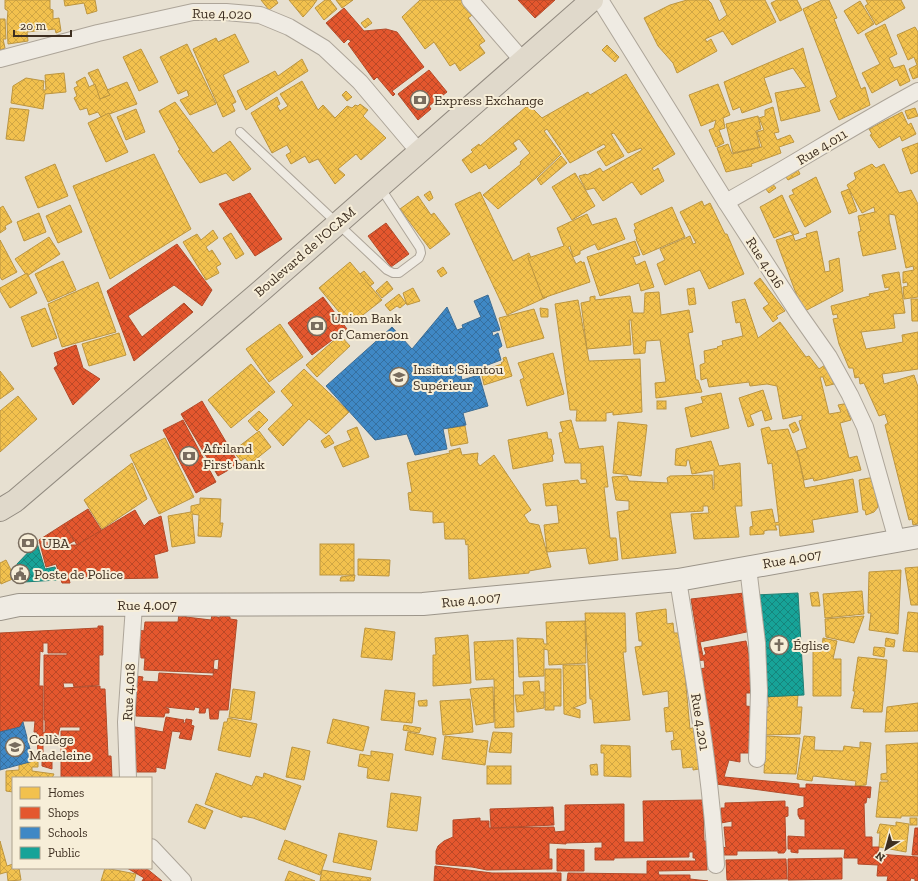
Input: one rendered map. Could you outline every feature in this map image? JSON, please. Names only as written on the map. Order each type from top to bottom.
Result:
[{"type":"highway","name":"Boulevard de l'OCAM","points":[[0,518],[8,506],[339,224],[592,0]]},
{"type":"main road","name":"Rue 4.007","points":[[6,605],[134,606],[423,604],[678,580],[918,537]]},
{"type":"street","points":[[470,0],[523,61]]},
{"type":"street","name":"Rue 4.016","points":[[600,0],[726,202],[798,314],[829,357],[850,395],[867,435],[897,540]]},
{"type":"street","name":"Rue 4.020","points":[[0,59],[98,33],[193,12],[226,12],[260,15],[289,27],[324,48],[360,82],[420,153]]},
{"type":"street","name":"Rue 4.011","points":[[726,202],[786,169],[918,91]]},
{"type":"street","points":[[748,567],[757,643],[759,691],[757,759]]},
{"type":"street","name":"Rue 4.201","points":[[678,580],[705,751],[715,830],[716,865]]},
{"type":"street","name":"Rue 4.018","points":[[128,777],[126,722],[134,606]]},
{"type":"street","points":[[152,848],[183,881]]},
{"type":"lane","points":[[240,132],[387,270],[393,273],[399,273],[419,258],[421,253],[420,248],[380,187]]},
{"type":"building: Homes","points":[[5,0],[50,0],[50,9],[53,10],[53,19],[59,18],[61,31],[56,33],[55,29],[27,32],[28,41],[8,44],[8,11],[5,9]]},
{"type":"building: Homes","points":[[64,0],[95,0],[97,11],[87,14],[84,3],[65,6]]},
{"type":"building: Homes","points":[[261,0],[276,0],[278,3],[269,10]]},
{"type":"building: Homes","points":[[289,0],[317,0],[303,17]]},
{"type":"building: Homes","points":[[325,0],[330,0],[337,9],[324,20],[315,8]]},
{"type":"building: Homes","points":[[336,0],[353,0],[342,8]]},
{"type":"building: Homes","points":[[420,0],[463,0],[475,13],[468,18],[485,41],[479,45],[485,53],[460,71],[455,63],[450,66],[434,42],[425,49],[402,17]]},
{"type":"building: Homes","points":[[687,0],[708,0],[711,3],[719,21],[727,15],[720,0],[765,0],[776,22],[732,45],[723,31],[705,39],[707,42],[711,39],[717,51],[677,73],[673,63],[658,46],[644,18],[670,5]]},
{"type":"building: Homes","points":[[777,0],[797,0],[802,10],[780,21],[771,3]]},
{"type":"building: Homes","points":[[822,0],[829,0],[837,18],[834,19],[861,89],[865,87],[870,105],[839,120],[830,101],[837,97],[803,9]]},
{"type":"building: Homes","points":[[866,0],[901,0],[905,8],[876,25],[865,6],[868,4]]},
{"type":"building: Homes","points":[[860,1],[874,24],[858,34],[844,11]]},
{"type":"building: Homes","points":[[368,18],[372,23],[365,28],[361,23]]},
{"type":"building: Homes","points":[[0,19],[5,19],[6,39],[3,39],[5,48],[0,50]]},
{"type":"building: Homes","points":[[885,24],[897,54],[889,58],[894,68],[904,65],[910,81],[900,86],[897,79],[872,93],[862,73],[880,64],[865,34]]},
{"type":"building: Homes","points":[[915,27],[918,32],[918,77],[913,79],[909,69],[917,65],[914,57],[908,60],[897,35]]},
{"type":"building: Homes","points":[[235,34],[249,62],[223,75],[236,102],[232,104],[235,111],[223,117],[193,49],[216,38],[218,42]]},
{"type":"building: Homes","points":[[187,44],[216,104],[190,115],[180,100],[189,96],[187,90],[178,94],[160,57]]},
{"type":"building: Homes","points":[[607,45],[619,57],[615,62],[602,50]]},
{"type":"building: Homes","points":[[803,48],[820,111],[781,121],[775,93],[806,87],[793,68],[764,78],[772,102],[742,113],[740,107],[733,110],[724,82]]},
{"type":"building: Homes","points":[[141,49],[158,82],[139,91],[123,57]]},
{"type":"building: Homes","points":[[302,59],[308,71],[246,110],[237,91],[275,71],[278,76]]},
{"type":"building: Homes","points":[[98,69],[110,95],[100,99],[95,90],[97,89],[88,73]]},
{"type":"building: Homes","points":[[64,73],[66,92],[45,94],[43,109],[11,103],[13,86],[26,78],[44,81],[43,90],[46,90],[45,75]]},
{"type":"building: Homes","points":[[626,74],[675,154],[652,168],[654,171],[658,168],[664,181],[641,195],[632,182],[603,201],[594,188],[586,190],[579,176],[587,175],[600,168],[603,172],[642,150],[641,148],[628,153],[614,133],[611,134],[624,156],[606,166],[597,152],[606,147],[604,144],[570,163],[547,129],[544,131],[561,154],[536,178],[498,209],[483,195],[521,164],[520,162],[530,153],[519,139],[513,143],[517,149],[489,169],[486,164],[471,173],[462,160],[473,152],[471,150],[479,144],[480,146],[526,107],[532,108],[542,118],[588,92],[590,95]]},
{"type":"building: Homes","points":[[85,77],[89,87],[95,84],[100,99],[110,95],[107,90],[127,82],[137,104],[101,117],[98,112],[89,115],[87,108],[80,110],[74,98],[77,96],[74,88],[78,86],[76,82]]},
{"type":"building: Homes","points":[[302,81],[318,110],[323,105],[335,118],[347,106],[352,108],[355,105],[358,106],[360,104],[368,110],[363,116],[386,138],[361,160],[356,154],[338,169],[345,175],[335,184],[318,159],[309,163],[305,156],[291,164],[286,155],[291,152],[287,145],[272,153],[251,113],[277,97],[280,104],[277,106],[280,111],[288,106],[280,94]]},
{"type":"building: Homes","points":[[718,84],[730,115],[723,118],[725,128],[719,130],[724,143],[716,147],[709,130],[714,128],[716,120],[701,126],[689,95]]},
{"type":"building: Homes","points":[[346,91],[352,97],[347,101],[342,95]]},
{"type":"building: Homes","points":[[175,102],[213,153],[230,141],[251,169],[233,181],[226,173],[200,183],[178,151],[180,150],[159,111]]},
{"type":"building: Homes","points":[[773,107],[779,132],[774,133],[777,140],[790,135],[794,142],[779,147],[781,153],[751,164],[752,166],[726,172],[717,148],[728,144],[732,154],[762,147],[757,132],[764,130],[759,118],[765,116],[765,110]]},
{"type":"building: Homes","points":[[10,108],[29,110],[24,141],[6,139]]},
{"type":"building: Homes","points":[[915,108],[918,116],[908,119],[905,111]]},
{"type":"building: Homes","points":[[136,109],[145,132],[126,140],[117,117]]},
{"type":"building: Homes","points":[[902,112],[908,125],[911,123],[916,134],[902,141],[900,136],[879,148],[870,135],[872,134],[869,129]]},
{"type":"building: Homes","points":[[109,113],[128,152],[106,162],[88,123]]},
{"type":"building: Homes","points":[[758,116],[761,129],[756,131],[760,147],[733,153],[726,124]]},
{"type":"building: Homes","points":[[918,143],[918,171],[911,174],[902,149]]},
{"type":"building: Homes","points":[[154,154],[191,229],[110,279],[73,186]]},
{"type":"building: Homes","points":[[561,156],[567,163],[541,185],[537,179]]},
{"type":"building: Homes","points":[[55,164],[68,196],[38,208],[25,177]]},
{"type":"building: Homes","points":[[872,164],[876,168],[884,164],[899,193],[911,190],[918,204],[918,297],[904,299],[903,287],[908,286],[907,282],[903,283],[903,272],[914,270],[913,266],[906,268],[895,215],[889,214],[889,220],[896,249],[863,256],[858,232],[861,231],[858,216],[875,212],[874,207],[862,213],[847,185],[856,179],[854,173]]},
{"type":"building: Homes","points":[[797,168],[800,174],[788,180],[784,174]]},
{"type":"building: Homes","points":[[575,173],[595,206],[572,220],[552,187]]},
{"type":"building: Homes","points":[[816,177],[831,212],[805,227],[789,196],[794,194],[792,190]]},
{"type":"building: Homes","points":[[772,183],[776,188],[769,193],[765,188]]},
{"type":"building: Homes","points":[[849,189],[857,211],[849,214],[841,192]]},
{"type":"building: Homes","points":[[430,191],[433,198],[429,201],[424,195]]},
{"type":"building: Homes","points":[[480,192],[513,261],[529,253],[547,297],[507,315],[455,204]]},
{"type":"building: Homes","points":[[782,195],[799,233],[793,235],[790,231],[774,238],[760,207]]},
{"type":"building: Homes","points":[[418,196],[431,215],[434,213],[450,234],[430,249],[400,209]]},
{"type":"building: Homes","points":[[702,201],[704,206],[710,203],[725,234],[727,234],[744,274],[709,289],[700,270],[665,285],[657,264],[665,260],[660,249],[690,236],[693,244],[696,243],[680,212]]},
{"type":"building: Homes","points":[[70,205],[82,232],[58,243],[46,216]]},
{"type":"building: Homes","points":[[3,206],[12,222],[5,226],[6,229],[0,233],[0,208]]},
{"type":"building: Homes","points":[[672,207],[685,237],[643,255],[636,239],[634,230],[636,229],[634,224]]},
{"type":"building: Homes","points":[[39,213],[46,232],[24,241],[17,222]]},
{"type":"building: Homes","points":[[587,214],[592,225],[616,218],[625,239],[598,250],[595,244],[580,251],[580,254],[573,257],[570,246],[568,247],[576,264],[581,261],[582,263],[584,262],[590,282],[543,298],[528,258],[564,246],[557,228]]},
{"type":"building: Homes","points":[[213,230],[218,238],[206,247],[209,252],[212,250],[221,264],[216,267],[219,273],[206,280],[183,242],[197,234],[201,240]]},
{"type":"building: Homes","points":[[817,231],[825,272],[830,271],[829,261],[839,258],[843,291],[803,312],[776,240],[793,235],[795,241],[807,237],[806,234]]},
{"type":"building: Homes","points":[[231,233],[244,254],[236,259],[223,238]]},
{"type":"building: Homes","points":[[49,237],[60,254],[27,276],[15,259]]},
{"type":"building: Homes","points":[[0,240],[17,272],[2,280],[0,277]]},
{"type":"building: Homes","points":[[635,241],[640,255],[633,257],[636,265],[645,261],[654,287],[641,291],[639,283],[600,296],[587,257]]},
{"type":"building: Homes","points":[[63,261],[76,290],[48,302],[35,274]]},
{"type":"building: Homes","points":[[350,262],[382,300],[350,325],[319,288]]},
{"type":"building: Homes","points":[[443,267],[447,273],[441,277],[437,271]]},
{"type":"building: Homes","points":[[364,271],[374,283],[370,286],[360,274]]},
{"type":"building: Homes","points":[[899,272],[905,313],[893,314],[895,328],[861,332],[866,349],[903,342],[902,335],[918,332],[918,369],[882,374],[884,384],[914,375],[918,387],[918,524],[913,525],[912,519],[909,520],[885,425],[888,423],[885,414],[879,416],[864,383],[860,384],[859,377],[855,378],[853,368],[849,368],[839,344],[833,319],[838,318],[837,314],[833,315],[831,306],[870,296],[869,294],[889,290],[889,287],[885,288],[882,275]]},
{"type":"building: Homes","points":[[27,273],[37,293],[10,308],[0,291],[0,288]]},
{"type":"building: Homes","points":[[760,278],[785,311],[776,316],[778,318],[773,322],[763,308],[769,304],[754,283]]},
{"type":"building: Homes","points":[[387,281],[393,289],[382,298],[376,291]]},
{"type":"building: Homes","points":[[98,282],[116,332],[62,347],[48,304]]},
{"type":"building: Homes","points":[[413,288],[420,301],[407,305],[403,293]]},
{"type":"building: Homes","points":[[694,288],[696,304],[689,305],[687,289]]},
{"type":"building: Homes","points":[[659,292],[661,315],[689,310],[693,332],[688,333],[696,380],[698,380],[702,392],[656,398],[655,383],[666,382],[660,340],[646,341],[645,353],[634,354],[631,320],[629,320],[631,345],[587,349],[581,303],[590,301],[590,297],[595,296],[595,300],[630,296],[633,313],[644,313],[645,293]]},
{"type":"building: Homes","points":[[399,294],[406,303],[400,308],[397,306],[390,311],[385,305]]},
{"type":"building: Homes","points":[[745,299],[758,338],[780,322],[806,357],[809,356],[819,369],[825,365],[834,384],[826,386],[823,377],[820,377],[829,414],[841,412],[838,405],[849,403],[852,408],[847,410],[851,420],[840,423],[849,458],[857,456],[861,470],[814,481],[813,478],[804,480],[797,451],[807,448],[799,421],[802,420],[802,415],[783,419],[777,386],[767,384],[750,386],[749,382],[709,387],[707,378],[701,380],[700,365],[705,363],[704,351],[718,348],[717,347],[723,345],[722,341],[743,336],[740,322],[736,323],[732,302]]},
{"type":"building: Homes","points":[[911,299],[918,299],[918,321],[912,321]]},
{"type":"building: Homes","points":[[578,300],[589,361],[640,359],[642,412],[613,415],[613,412],[606,413],[606,421],[576,421],[577,410],[570,410],[555,304]]},
{"type":"building: Homes","points":[[45,308],[57,338],[32,347],[21,317]]},
{"type":"building: Homes","points":[[540,308],[548,309],[548,317],[541,317]]},
{"type":"building: Homes","points":[[534,309],[544,338],[507,348],[499,318]]},
{"type":"building: Homes","points":[[280,324],[303,357],[269,382],[246,349]]},
{"type":"building: Homes","points":[[119,333],[126,355],[89,366],[82,344]]},
{"type":"building: Homes","points":[[340,335],[350,346],[317,377],[306,365]]},
{"type":"building: Homes","points":[[553,353],[564,394],[527,406],[520,380],[524,378],[518,363]]},
{"type":"building: Homes","points":[[506,357],[512,376],[484,385],[481,371],[502,364],[501,363],[504,361],[503,358]]},
{"type":"building: Homes","points":[[251,364],[275,392],[231,428],[208,400]]},
{"type":"building: Homes","points":[[304,369],[349,412],[326,434],[309,419],[283,446],[268,429],[293,405],[281,391]]},
{"type":"building: Homes","points":[[0,371],[14,389],[0,399]]},
{"type":"building: Homes","points":[[763,390],[772,419],[765,421],[762,410],[750,415],[754,425],[748,427],[739,398]]},
{"type":"building: Homes","points":[[721,393],[729,428],[691,437],[685,408],[703,403],[701,397]]},
{"type":"building: Homes","points":[[18,396],[37,419],[0,452],[0,411]]},
{"type":"building: Homes","points":[[657,401],[666,401],[666,409],[657,409]]},
{"type":"building: Homes","points":[[259,411],[268,420],[257,431],[248,421]]},
{"type":"building: Homes","points":[[571,420],[579,449],[603,446],[608,487],[604,487],[610,538],[616,538],[618,560],[589,564],[586,548],[547,552],[544,525],[559,523],[557,505],[546,506],[543,484],[578,480],[580,484],[587,483],[586,479],[581,479],[581,463],[565,463],[559,433],[563,432],[560,422]]},
{"type":"building: Homes","points":[[618,422],[647,425],[641,476],[613,473]]},
{"type":"building: Homes","points":[[795,422],[799,430],[793,433],[789,425]]},
{"type":"building: Homes","points":[[465,426],[468,443],[451,446],[448,428]]},
{"type":"building: Homes","points":[[357,427],[369,457],[343,467],[334,447],[351,440],[347,431]]},
{"type":"building: Homes","points":[[769,427],[771,431],[788,429],[799,459],[805,488],[853,479],[858,512],[812,520],[814,532],[780,536],[779,525],[775,525],[777,530],[768,530],[764,531],[764,534],[750,535],[750,527],[753,526],[751,512],[772,509],[775,523],[779,522],[772,463],[768,464],[761,429]]},
{"type":"building: Homes","points":[[259,431],[271,447],[250,464],[245,458],[241,461],[233,451]]},
{"type":"building: Homes","points":[[547,432],[548,439],[551,439],[554,454],[552,455],[553,461],[513,469],[508,440]]},
{"type":"building: Homes","points":[[329,435],[334,443],[325,448],[321,441]]},
{"type":"building: Homes","points":[[165,438],[194,497],[159,514],[130,455]]},
{"type":"building: Homes","points":[[711,441],[719,466],[740,463],[742,506],[735,506],[739,537],[694,539],[691,514],[709,513],[708,506],[703,506],[703,511],[670,513],[676,553],[622,559],[617,512],[629,510],[629,501],[616,500],[612,477],[627,476],[629,481],[668,483],[667,478],[670,476],[712,475],[713,490],[714,470],[692,474],[689,460],[687,460],[686,466],[675,465],[676,449]]},
{"type":"building: Homes","points":[[460,448],[462,455],[478,453],[477,462],[480,466],[494,455],[531,510],[524,515],[529,523],[539,525],[551,567],[529,571],[529,573],[469,579],[468,544],[466,545],[465,539],[445,539],[444,522],[433,523],[433,512],[410,510],[408,493],[412,492],[407,463],[450,453],[449,451]]},
{"type":"building: Homes","points":[[132,463],[147,499],[102,529],[84,500]]},
{"type":"building: Homes","points":[[873,478],[878,507],[874,512],[866,515],[865,510],[863,510],[859,480]]},
{"type":"building: Homes","points":[[200,498],[221,499],[220,523],[223,523],[221,537],[198,536],[199,515],[192,514],[195,543],[172,547],[168,516],[191,512],[191,506],[200,504]]},
{"type":"building: Homes","points":[[320,544],[354,544],[354,575],[320,575]]},
{"type":"building: Homes","points":[[358,559],[390,560],[389,576],[358,575]]},
{"type":"building: Homes","points":[[6,560],[15,578],[1,584],[0,563]]},
{"type":"building: Homes","points":[[918,567],[918,605],[911,605],[905,568]]},
{"type":"building: Homes","points":[[901,570],[898,634],[869,630],[871,613],[868,613],[869,572]]},
{"type":"building: Homes","points":[[355,575],[354,581],[340,581],[341,577]]},
{"type":"building: Homes","points":[[862,591],[864,614],[825,618],[823,594]]},
{"type":"building: Homes","points":[[818,592],[820,606],[812,606],[810,593]]},
{"type":"building: Homes","points":[[666,609],[667,624],[673,623],[674,633],[681,633],[690,729],[694,727],[695,740],[697,739],[699,769],[693,770],[693,767],[683,768],[681,749],[672,750],[671,741],[674,740],[673,731],[666,732],[664,708],[669,707],[668,691],[643,695],[635,647],[642,646],[642,641],[639,641],[636,613]]},
{"type":"building: Homes","points":[[908,612],[918,613],[918,652],[903,651]]},
{"type":"building: Homes","points":[[585,613],[625,613],[626,652],[623,652],[630,720],[594,723],[592,699],[590,699]]},
{"type":"building: Homes","points":[[864,616],[854,643],[826,637],[825,619]]},
{"type":"building: Homes","points":[[585,621],[586,663],[549,665],[548,650],[544,649],[544,676],[519,677],[517,638],[543,639],[544,644],[547,644],[546,622]]},
{"type":"building: Homes","points":[[365,628],[395,632],[392,660],[361,657]]},
{"type":"building: Homes","points":[[468,635],[471,683],[433,686],[433,655],[436,655],[435,638]]},
{"type":"building: Homes","points":[[823,638],[837,641],[833,659],[841,659],[841,696],[813,696],[813,647],[822,647]]},
{"type":"building: Homes","points":[[886,638],[895,640],[894,647],[885,646]]},
{"type":"building: Homes","points":[[513,640],[514,727],[495,728],[494,679],[476,680],[474,642]]},
{"type":"building: Homes","points":[[874,647],[885,648],[884,657],[873,655]]},
{"type":"building: Homes","points":[[858,657],[887,660],[882,712],[863,712],[864,709],[851,708],[855,691],[853,691]]},
{"type":"building: Homes","points":[[563,665],[585,665],[586,703],[573,708],[580,710],[580,718],[564,714]]},
{"type":"building: Homes","points":[[545,669],[561,669],[561,706],[554,706],[554,710],[545,710]]},
{"type":"building: Homes","points":[[539,681],[540,692],[544,692],[544,708],[517,712],[515,695],[524,695],[523,682]]},
{"type":"building: Homes","points":[[493,687],[494,722],[476,725],[470,689]]},
{"type":"building: Homes","points":[[233,689],[255,692],[251,720],[229,717]]},
{"type":"building: Homes","points":[[385,690],[415,693],[412,723],[381,720]]},
{"type":"building: Homes","points":[[798,695],[797,707],[802,707],[800,734],[764,735],[764,707],[769,707],[768,697]]},
{"type":"building: Homes","points":[[470,699],[473,732],[443,735],[440,701]]},
{"type":"building: Homes","points":[[427,700],[427,706],[419,706],[418,701]]},
{"type":"building: Homes","points":[[918,703],[918,731],[885,732],[887,707]]},
{"type":"building: Homes","points":[[228,718],[257,724],[250,757],[218,750],[224,722],[227,722]]},
{"type":"building: Homes","points":[[333,719],[369,727],[363,751],[327,743]]},
{"type":"building: Homes","points":[[404,725],[421,728],[419,733],[403,730]]},
{"type":"building: Homes","points":[[408,732],[436,738],[433,755],[405,750]]},
{"type":"building: Homes","points":[[493,732],[512,733],[511,753],[489,752]]},
{"type":"building: Homes","points":[[445,736],[488,741],[485,765],[442,759]]},
{"type":"building: Homes","points":[[766,736],[800,738],[796,774],[764,773]]},
{"type":"building: Homes","points":[[804,736],[815,737],[814,750],[843,751],[844,746],[860,748],[860,742],[871,743],[866,785],[855,786],[856,781],[813,776],[812,781],[797,779]]},
{"type":"building: Homes","points":[[918,743],[918,816],[901,816],[901,818],[876,817],[880,782],[888,782],[888,780],[881,780],[881,774],[887,773],[886,745]]},
{"type":"building: Homes","points":[[601,745],[630,746],[631,777],[604,776],[604,753],[601,753]]},
{"type":"building: Homes","points":[[292,747],[310,751],[304,780],[286,777]]},
{"type":"building: Homes","points":[[371,751],[393,754],[389,781],[367,778],[368,768],[358,766],[360,754],[371,756]]},
{"type":"building: Homes","points":[[38,758],[38,767],[32,767],[32,771],[54,774],[52,777],[12,777],[12,792],[6,791],[6,771],[19,770],[19,765]]},
{"type":"building: Homes","points":[[597,764],[598,775],[591,775],[590,765]]},
{"type":"building: Homes","points":[[487,766],[511,766],[511,784],[487,784]]},
{"type":"building: Homes","points":[[216,773],[252,786],[256,776],[263,778],[264,773],[301,786],[285,830],[253,818],[242,816],[242,818],[205,804]]},
{"type":"building: Homes","points":[[391,793],[421,797],[417,831],[387,827]]},
{"type":"building: Homes","points":[[196,804],[213,811],[205,829],[188,822]]},
{"type":"building: Homes","points":[[910,818],[917,818],[917,825],[910,825]]},
{"type":"building: Homes","points":[[896,822],[909,824],[906,852],[879,847],[880,833],[877,833],[880,824],[896,826]]},
{"type":"building: Homes","points":[[339,833],[377,841],[371,870],[333,862]]},
{"type":"building: Homes","points":[[285,840],[327,855],[320,875],[278,859]]},
{"type":"building: Homes","points":[[0,841],[7,866],[12,864],[12,869],[19,869],[21,880],[8,881],[7,872],[0,874]]},
{"type":"building: Homes","points":[[105,869],[136,874],[134,881],[101,881]]},
{"type":"building: Homes","points":[[322,870],[371,878],[370,881],[320,881]]},
{"type":"building: Homes","points":[[289,871],[315,881],[285,881]]},
{"type":"building: Shops","points":[[518,0],[555,0],[535,18]]},
{"type":"building: Shops","points":[[344,8],[364,31],[386,29],[397,32],[424,67],[392,91],[395,94],[393,96],[377,77],[374,80],[348,44],[351,41],[348,39],[344,43],[326,23]]},
{"type":"building: Shops","name":"Express Exchange","points":[[429,70],[447,92],[429,106],[431,109],[418,120],[398,94]]},
{"type":"building: Shops","points":[[250,193],[282,239],[255,256],[219,204]]},
{"type":"building: Shops","points":[[386,223],[409,254],[391,267],[368,236]]},
{"type":"building: Shops","points":[[177,244],[212,290],[202,306],[174,285],[128,316],[142,337],[184,303],[193,312],[134,361],[107,291]]},
{"type":"building: Shops","name":"Union Bank of Cameroon","points":[[323,297],[347,329],[312,355],[288,323]]},
{"type":"building: Shops","points":[[76,345],[83,368],[100,379],[73,405],[54,368],[58,365],[54,353]]},
{"type":"building: Shops","points":[[202,401],[239,464],[218,476],[181,414]]},
{"type":"building: Shops","name":"Afriland First bank","points":[[183,420],[216,482],[196,493],[163,430]]},
{"type":"building: Shops","points":[[88,509],[102,531],[77,545],[64,524]]},
{"type":"building: Shops","points":[[135,510],[144,526],[149,521],[161,516],[168,551],[154,555],[158,578],[102,579],[102,575],[69,579],[70,583],[62,583],[56,564],[46,567],[39,540],[64,524],[74,541],[60,549],[71,550],[71,545],[77,545]]},
{"type":"building: Shops","points":[[744,593],[751,631],[700,642],[703,656],[706,654],[704,648],[746,641],[751,667],[752,693],[746,693],[746,706],[754,707],[752,753],[740,753],[740,762],[729,760],[724,777],[799,784],[799,788],[806,788],[806,784],[871,787],[870,798],[867,797],[866,803],[864,803],[865,837],[872,837],[872,847],[879,847],[878,854],[918,857],[918,881],[911,878],[910,881],[887,881],[888,876],[877,876],[878,865],[858,864],[858,858],[844,858],[845,849],[798,849],[798,853],[791,852],[791,849],[788,849],[788,836],[805,837],[805,819],[800,819],[798,815],[798,809],[804,807],[804,796],[716,784],[706,726],[707,706],[703,681],[701,681],[699,669],[705,668],[704,660],[696,661],[693,640],[698,641],[691,599]]},
{"type":"building: Shops","points":[[179,613],[186,614],[186,617],[211,620],[212,615],[220,618],[220,615],[237,620],[228,710],[219,710],[218,719],[210,719],[209,708],[206,708],[205,713],[199,713],[200,708],[195,707],[194,710],[166,707],[169,709],[169,713],[165,713],[164,717],[136,716],[136,676],[143,677],[142,681],[158,682],[159,673],[213,676],[214,669],[218,670],[219,659],[214,660],[213,673],[144,670],[145,658],[141,658],[139,630],[144,631],[145,622],[178,622]]},
{"type":"building: Shops","points":[[98,626],[103,626],[103,655],[99,655],[99,685],[74,687],[73,683],[63,683],[64,688],[100,686],[100,689],[105,689],[108,756],[111,756],[112,777],[61,777],[61,731],[80,731],[80,727],[60,727],[56,743],[43,743],[43,760],[52,760],[52,769],[42,766],[42,758],[38,758],[37,732],[34,732],[35,721],[23,721],[20,727],[0,732],[0,633],[98,628]],"holes":[[[43,643],[48,643],[48,653],[67,653],[67,655],[44,655],[45,732],[43,733],[43,686],[39,686],[40,651],[43,652]]]},
{"type":"building: Shops","points":[[166,717],[184,720],[183,723],[185,723],[186,719],[192,720],[191,725],[194,726],[191,740],[179,738],[181,732],[172,731],[165,769],[156,767],[156,772],[130,772],[130,726],[163,732]]},
{"type":"building: Shops","points":[[703,800],[704,841],[707,841],[707,870],[658,871],[659,875],[690,875],[690,879],[708,881],[567,881],[568,873],[647,874],[647,861],[696,861],[695,858],[693,858],[693,852],[689,852],[689,857],[614,858],[614,860],[595,860],[595,848],[602,848],[602,842],[566,844],[549,843],[549,859],[552,859],[552,869],[487,870],[472,867],[436,864],[436,851],[438,846],[444,841],[453,837],[453,820],[480,818],[480,821],[489,821],[489,828],[554,827],[555,832],[565,831],[565,805],[624,804],[624,842],[644,842],[643,801]]},
{"type":"building: Shops","points":[[785,801],[785,807],[788,807],[788,816],[785,817],[786,850],[784,853],[778,853],[778,851],[737,851],[737,855],[722,855],[723,847],[726,848],[724,827],[732,827],[732,821],[721,823],[721,808],[725,808],[725,803]]},
{"type":"building: Shops","points":[[553,807],[554,825],[491,828],[490,809]]},
{"type":"building: Shops","points":[[915,828],[918,828],[918,855],[912,855]]},
{"type":"building: Shops","points":[[557,849],[584,850],[584,871],[557,871]]},
{"type":"building: Shops","points":[[842,858],[842,879],[788,880],[788,859]]},
{"type":"building: Shops","points":[[786,859],[787,879],[727,880],[726,860]]},
{"type":"building: Shops","points":[[435,866],[492,873],[561,873],[561,881],[434,881]]},
{"type":"building: Shops","points":[[129,869],[147,869],[162,881],[142,881],[144,878]]},
{"type":"building: Schools","name":"Insitut Siantou Supérieur","points":[[488,295],[500,330],[492,332],[493,336],[498,333],[502,346],[498,349],[501,360],[461,375],[462,380],[479,375],[488,406],[463,413],[466,425],[443,429],[447,449],[415,455],[407,434],[375,440],[326,386],[392,327],[412,349],[447,307],[457,330],[463,328],[462,325],[481,317],[474,301]]},
{"type":"building: Schools","name":"Collège Madeleine","points":[[23,722],[33,761],[0,770],[0,732],[20,727]]},
{"type":"building: Public","points":[[37,543],[45,569],[55,567],[58,580],[24,582],[17,564]]},
{"type":"building: Public","name":"Église","points":[[798,593],[804,695],[761,697],[755,595]]},
{"type":"place","name":"Express Exchange","points":[[420,100]]},
{"type":"place","name":"Union Bank of Cameroon","points":[[317,326]]},
{"type":"place","name":"Insitut Siantou Supérieur","points":[[399,377]]},
{"type":"place","name":"Afriland First bank","points":[[189,456]]},
{"type":"place","name":"UBA","points":[[28,543]]},
{"type":"place","name":"Poste de Police","points":[[20,574]]},
{"type":"place","name":"Église","points":[[779,645]]},
{"type":"place","name":"Collège Madeleine","points":[[15,747]]}]
